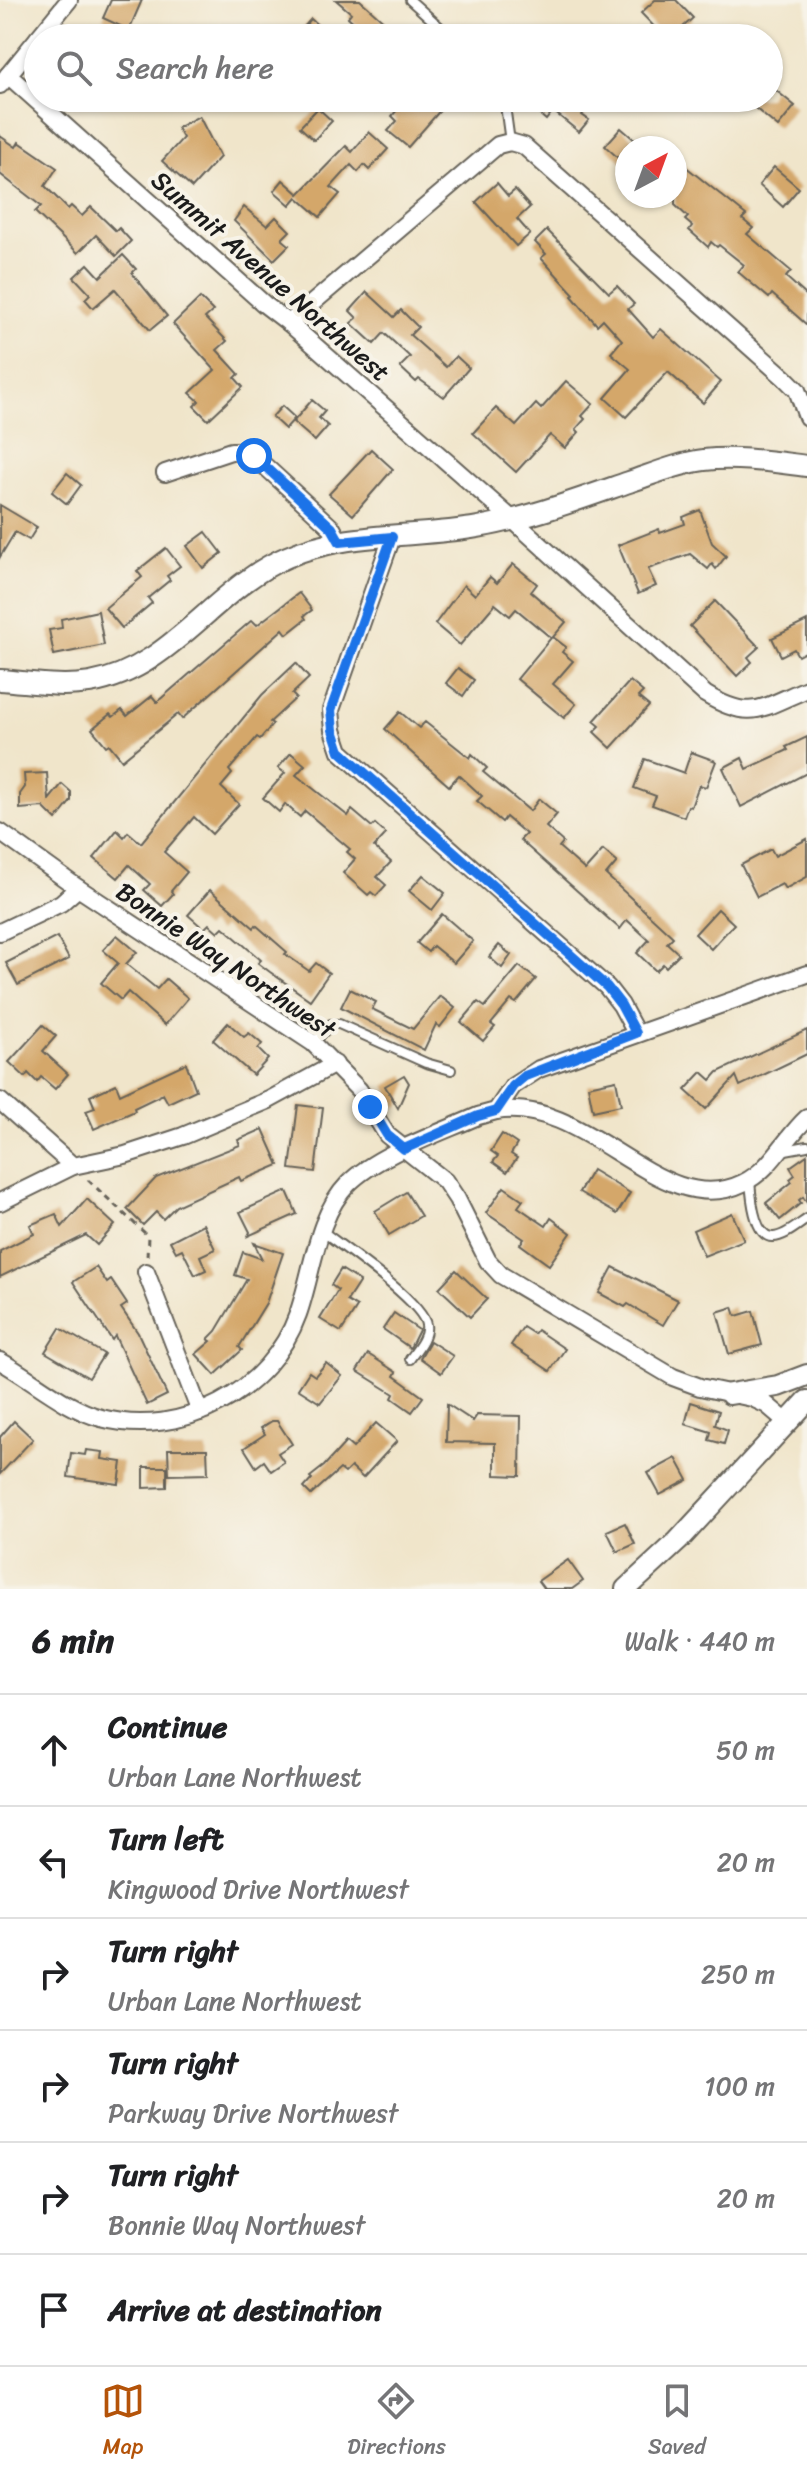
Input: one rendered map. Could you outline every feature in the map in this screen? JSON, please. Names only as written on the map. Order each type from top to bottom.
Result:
[{"type":"street","points":[[49,24],[69,0]]},
{"type":"street","points":[[4,80],[24,55]]},
{"type":"street","name":"Summit Avenue Northwest","points":[[4,80],[24,97]]},
{"type":"street","name":"Summit Avenue Northwest","points":[[41,112],[289,323],[705,694],[730,709],[753,711],[807,689]]},
{"type":"street","points":[[289,323],[498,145],[510,142],[524,146],[785,378],[797,390],[806,409]]},
{"type":"street","points":[[165,473],[231,451],[242,451],[254,456],[332,528],[340,542]]},
{"type":"street","points":[[0,680],[65,685],[93,682],[128,671],[163,651],[230,591],[298,552],[340,542],[465,529],[513,520],[705,460],[807,466]]},
{"type":"street","points":[[392,537],[331,710],[340,751],[607,987],[636,1033]]},
{"type":"street","name":"Bonnie Way Northwest","points":[[0,832],[78,888],[313,1043],[359,1090],[387,1135],[445,1181],[488,1261],[501,1275],[673,1377],[767,1405],[788,1423]]},
{"type":"street","points":[[0,932],[61,903],[78,888]]},
{"type":"street","points":[[496,1111],[513,1086],[525,1076],[636,1033],[807,974]]},
{"type":"street","points":[[0,1202],[73,1166],[125,1155],[183,1136],[269,1100],[335,1064]]},
{"type":"street","points":[[0,1101],[73,1166]]},
{"type":"street","points":[[0,1361],[71,1405],[101,1418],[141,1423],[200,1412],[233,1397],[260,1376],[281,1350],[298,1315],[329,1212],[348,1184],[404,1149],[478,1116],[496,1111],[526,1110],[560,1118],[666,1180],[692,1190],[715,1191],[749,1179],[807,1118]]},
{"type":"street","points":[[146,1272],[200,1412]]},
{"type":"street","points":[[730,1394],[778,1386],[807,1375]]},
{"type":"street","points":[[626,1589],[678,1541],[807,1401]]},
{"type":"lane","points":[[410,0],[437,24]]},
{"type":"lane","points":[[506,112],[510,142]]},
{"type":"lane","points":[[313,1043],[331,1024],[339,1024],[426,1063],[451,1070]]},
{"type":"lane","points":[[778,1151],[807,1146]]},
{"type":"lane","points":[[749,1179],[754,1211],[763,1233],[769,1238],[777,1237],[807,1219]]},
{"type":"lane","points":[[322,1231],[410,1301],[422,1316],[426,1326],[423,1340],[410,1359]]},
{"type":"path","points":[[73,1166],[148,1236],[146,1272]]},
{"type":"building","points":[[111,0],[142,0],[132,24],[116,24],[103,18]]},
{"type":"building","points":[[336,0],[360,0],[387,24],[356,24],[348,17],[351,13]]},
{"type":"building","points":[[655,0],[676,0],[693,18],[686,24],[652,24],[641,13]]},
{"type":"building","points":[[783,96],[795,106],[778,127],[760,112],[783,112]]},
{"type":"building","points":[[314,112],[322,112],[332,121],[314,140],[300,127]]},
{"type":"building","points":[[395,112],[439,112],[408,147],[388,131],[397,121],[392,116]]},
{"type":"building","points":[[537,112],[552,112],[546,120]]},
{"type":"building","points":[[554,112],[584,112],[582,115],[589,120],[579,132]]},
{"type":"building","points":[[199,116],[220,157],[192,188],[162,161],[183,138],[177,128]]},
{"type":"building","points":[[621,128],[630,136],[615,136],[615,155],[605,146]]},
{"type":"building","points":[[369,132],[388,149],[369,170],[364,165],[358,172],[351,165],[331,187],[340,194],[320,217],[297,197],[290,205],[274,191],[283,180],[299,194],[346,146],[352,152]]},
{"type":"building","points":[[0,136],[16,147],[19,142],[57,168],[45,186],[68,209],[71,206],[82,216],[91,207],[131,241],[116,256],[96,235],[78,253],[35,212],[41,206],[0,174]]},
{"type":"building","points":[[774,167],[799,188],[783,207],[759,185]]},
{"type":"building","points":[[687,168],[746,215],[742,219],[753,228],[747,234],[791,271],[786,277],[807,296],[807,325],[772,294],[769,298],[738,272],[744,265],[719,245],[717,247],[711,242],[708,247],[689,230],[692,226],[685,220],[688,217],[678,208],[687,208]]},
{"type":"building","points":[[497,183],[508,196],[515,190],[530,207],[517,219],[530,234],[516,246],[476,202]]},
{"type":"building","points":[[244,207],[267,226],[276,217],[290,231],[282,239],[289,245],[274,260],[234,221]]},
{"type":"building","points":[[547,230],[609,293],[617,286],[634,304],[628,309],[653,337],[661,329],[721,382],[703,403],[668,372],[626,417],[605,398],[630,369],[611,353],[622,340],[603,319],[597,325],[541,258],[546,254],[535,242]]},
{"type":"building","points":[[123,255],[136,269],[132,273],[167,316],[150,330],[115,289],[93,308],[85,299],[90,294],[74,277],[88,264],[100,277]]},
{"type":"building","points":[[367,292],[394,317],[401,310],[418,327],[410,335],[446,367],[456,356],[469,368],[444,397],[419,379],[416,382],[400,367],[410,357],[384,333],[374,344],[351,323],[357,318],[350,311]]},
{"type":"building","points":[[200,298],[213,311],[205,318],[227,341],[217,350],[239,374],[235,378],[243,387],[208,420],[194,406],[199,401],[190,393],[215,370],[173,324]]},
{"type":"building","points":[[566,381],[593,404],[582,416],[585,419],[576,429],[579,432],[565,448],[550,435],[516,472],[473,433],[496,408],[516,426],[536,404],[541,409]]},
{"type":"building","points":[[312,400],[325,411],[319,418],[328,426],[315,441],[293,422]]},
{"type":"building","points":[[282,406],[295,418],[285,429],[272,417]]},
{"type":"building","points":[[371,449],[393,469],[353,515],[329,494]]},
{"type":"building","points":[[67,473],[81,485],[67,504],[52,492]]},
{"type":"building","points":[[0,505],[37,527],[29,540],[15,532],[0,557]]},
{"type":"building","points":[[700,510],[712,543],[726,556],[716,569],[712,564],[708,569],[690,554],[648,569],[656,586],[638,594],[618,545],[659,529],[660,533],[685,524],[683,517]]},
{"type":"building","points":[[206,532],[222,553],[203,568],[187,546]]},
{"type":"building","points":[[166,548],[180,566],[167,576],[170,580],[148,598],[152,603],[122,628],[105,608],[142,577],[137,571]]},
{"type":"building","points":[[513,564],[537,584],[531,592],[566,622],[553,637],[566,647],[562,652],[573,661],[553,684],[576,704],[564,718],[517,679],[551,638],[516,609],[510,616],[495,604],[460,645],[435,624],[464,585],[475,595],[490,577],[497,583]]},
{"type":"building","points":[[299,593],[312,610],[304,616],[306,619],[287,634],[283,629],[182,719],[178,714],[122,760],[92,729],[110,714],[113,717],[122,710],[127,716],[152,696],[157,702],[252,620],[257,625]]},
{"type":"building","points":[[715,601],[759,647],[748,657],[752,662],[737,676],[690,626]]},
{"type":"building","points":[[98,611],[104,645],[54,655],[49,630],[62,628],[61,619]]},
{"type":"building","points":[[807,621],[807,651],[798,656],[794,649],[781,656],[772,638]]},
{"type":"building","points":[[296,663],[309,678],[292,694],[296,698],[270,722],[273,724],[260,739],[257,737],[229,770],[232,774],[221,787],[239,804],[212,834],[194,817],[164,852],[187,872],[162,906],[144,890],[150,884],[129,865],[118,878],[94,858],[117,830],[124,837],[128,832],[141,843],[262,695]]},
{"type":"building","points":[[458,668],[474,680],[463,696],[446,683]]},
{"type":"building","points":[[630,681],[643,692],[638,697],[649,706],[611,748],[594,732],[600,726],[594,721]]},
{"type":"building","points":[[400,712],[419,728],[425,722],[470,758],[472,754],[487,768],[483,772],[530,811],[539,799],[557,814],[546,827],[563,842],[559,847],[585,870],[603,850],[617,862],[606,875],[673,937],[667,943],[679,954],[666,967],[663,964],[656,971],[637,953],[649,940],[627,920],[620,929],[520,840],[526,834],[506,817],[502,822],[477,801],[482,796],[459,775],[449,786],[385,729]]},
{"type":"building","points":[[807,737],[807,773],[741,807],[723,768],[742,758],[747,769],[788,750],[786,747]]},
{"type":"building","points":[[691,752],[716,761],[706,787],[699,785],[684,817],[652,805],[656,796],[634,788],[645,759],[684,773]]},
{"type":"building","points":[[291,753],[305,765],[296,775],[348,816],[352,810],[386,834],[374,847],[391,862],[377,877],[386,885],[376,896],[371,892],[368,895],[343,873],[355,859],[347,852],[350,849],[305,811],[300,817],[285,804],[279,812],[263,798],[285,773],[278,768]]},
{"type":"building","points":[[47,773],[49,800],[62,784],[71,792],[71,801],[56,820],[43,807],[20,809],[20,794],[25,787],[24,774]]},
{"type":"building","points":[[807,839],[807,877],[785,889],[782,884],[757,897],[741,865],[771,849],[775,856]]},
{"type":"building","points":[[423,875],[445,893],[432,910],[409,891]]},
{"type":"building","points":[[210,890],[309,971],[316,963],[329,973],[310,1000],[258,963],[261,960],[223,927],[218,932],[209,924],[204,929],[188,915]]},
{"type":"building","points":[[718,909],[734,924],[711,949],[695,934]]},
{"type":"building","points":[[442,914],[473,941],[454,963],[433,946],[428,952],[417,943]]},
{"type":"building","points":[[117,935],[137,952],[126,964],[157,989],[166,979],[188,998],[165,1025],[128,992],[121,1000],[101,983],[118,963],[103,950]]},
{"type":"building","points":[[57,937],[69,959],[18,985],[6,963]]},
{"type":"building","points":[[499,945],[511,955],[502,968],[489,957]]},
{"type":"building","points":[[519,966],[536,979],[516,1003],[511,1000],[491,1024],[495,1027],[483,1041],[461,1022],[478,1002],[485,1007]]},
{"type":"building","points":[[350,989],[376,1002],[372,1009],[413,1029],[440,996],[455,1008],[440,1027],[436,1024],[424,1050],[341,1007]]},
{"type":"building","points":[[228,1023],[244,1037],[249,1033],[262,1044],[258,1049],[268,1059],[253,1075],[213,1040]]},
{"type":"building","points":[[43,1025],[56,1036],[43,1051],[68,1074],[55,1089],[41,1077],[37,1082],[28,1073],[25,1077],[9,1062]]},
{"type":"building","points":[[807,1030],[807,1054],[740,1086],[736,1076],[706,1109],[685,1090],[702,1072],[711,1080],[718,1072]]},
{"type":"building","points":[[186,1063],[196,1090],[168,1103],[163,1094],[134,1108],[135,1111],[94,1129],[86,1111],[95,1108],[90,1096],[116,1084],[120,1094]]},
{"type":"building","points":[[404,1075],[409,1083],[398,1108],[385,1086]]},
{"type":"building","points":[[616,1080],[621,1105],[593,1111],[588,1086]]},
{"type":"building","points":[[298,1105],[323,1108],[315,1172],[290,1169]]},
{"type":"building","points":[[263,1129],[279,1165],[241,1181],[239,1177],[176,1206],[163,1219],[156,1212],[143,1225],[127,1209],[156,1178],[240,1145],[238,1140]]},
{"type":"building","points":[[502,1134],[517,1144],[511,1154],[517,1158],[507,1172],[493,1162],[498,1156],[491,1151]]},
{"type":"building","points":[[807,1155],[807,1203],[803,1197],[799,1200],[801,1203],[780,1220],[766,1203],[792,1182],[790,1179],[795,1175],[790,1167]]},
{"type":"building","points":[[592,1170],[630,1193],[617,1214],[579,1192]]},
{"type":"building","points":[[504,1187],[523,1200],[518,1207],[546,1226],[551,1218],[571,1233],[549,1265],[520,1244],[524,1239],[486,1213]]},
{"type":"building","points":[[287,1191],[297,1214],[248,1236],[250,1232],[240,1212]]},
{"type":"building","points":[[406,1192],[421,1216],[389,1235],[375,1211]]},
{"type":"building","points":[[87,1199],[115,1225],[97,1245],[86,1235],[0,1277],[0,1251],[34,1234],[30,1225],[56,1214],[62,1227]]},
{"type":"building","points":[[732,1213],[744,1240],[704,1256],[693,1230]]},
{"type":"building","points":[[203,1224],[215,1249],[200,1256],[206,1270],[195,1275],[182,1249],[176,1252],[170,1241]]},
{"type":"building","points":[[254,1243],[283,1253],[266,1303],[239,1347],[242,1350],[215,1375],[196,1354],[211,1341],[208,1339],[247,1279],[235,1275],[243,1252],[262,1259]]},
{"type":"building","points":[[96,1267],[107,1283],[111,1280],[127,1304],[121,1308],[138,1333],[167,1395],[147,1405],[115,1336],[112,1340],[73,1282]]},
{"type":"building","points":[[613,1267],[678,1300],[663,1325],[628,1304],[625,1307],[599,1293]]},
{"type":"building","points":[[341,1269],[360,1281],[347,1301],[357,1307],[341,1332],[320,1319],[338,1290],[331,1285]]},
{"type":"building","points":[[456,1270],[487,1299],[470,1317],[439,1288]]},
{"type":"building","points":[[733,1307],[736,1316],[753,1311],[762,1345],[729,1354],[717,1312]]},
{"type":"building","points":[[394,1313],[419,1330],[410,1348],[383,1329]]},
{"type":"building","points":[[523,1327],[534,1334],[537,1330],[565,1349],[550,1371],[511,1345]]},
{"type":"building","points":[[60,1328],[104,1354],[89,1378],[45,1352]]},
{"type":"building","points":[[430,1341],[453,1356],[441,1373],[420,1358]]},
{"type":"building","points":[[368,1354],[396,1372],[394,1376],[423,1397],[412,1412],[392,1398],[394,1394],[357,1371]]},
{"type":"building","points":[[326,1363],[342,1376],[320,1403],[298,1389],[309,1372],[315,1376]]},
{"type":"building","points":[[691,1402],[719,1411],[715,1425],[728,1430],[724,1444],[709,1440],[711,1432],[685,1424]]},
{"type":"building","points":[[447,1404],[473,1421],[477,1415],[521,1416],[520,1476],[495,1475],[495,1443],[446,1442]]},
{"type":"building","points":[[14,1421],[33,1439],[0,1474],[0,1437]]},
{"type":"building","points":[[277,1421],[292,1444],[278,1453],[284,1462],[271,1471],[264,1461],[256,1467],[244,1448],[265,1434],[261,1428]]},
{"type":"building","points":[[376,1423],[397,1441],[363,1478],[351,1467],[345,1473],[340,1469],[311,1495],[304,1488],[312,1479],[310,1477],[346,1442],[353,1448]]},
{"type":"building","points":[[168,1449],[207,1449],[208,1474],[169,1475]]},
{"type":"building","points":[[86,1450],[103,1452],[102,1459],[122,1462],[119,1484],[68,1477],[71,1453],[85,1455]]},
{"type":"building","points":[[676,1458],[688,1480],[660,1495],[648,1473]]},
{"type":"building","points":[[144,1467],[167,1467],[167,1487],[144,1488]]},
{"type":"building","points":[[625,1523],[635,1544],[617,1552],[607,1531]]},
{"type":"building","points":[[568,1560],[583,1581],[572,1589],[544,1589],[538,1581]]},
{"type":"route","points":[[254,456],[332,528],[340,542],[392,537],[331,710],[340,751],[607,987],[636,1033],[539,1069],[513,1086],[496,1111],[404,1149],[387,1135],[370,1107]]}]
